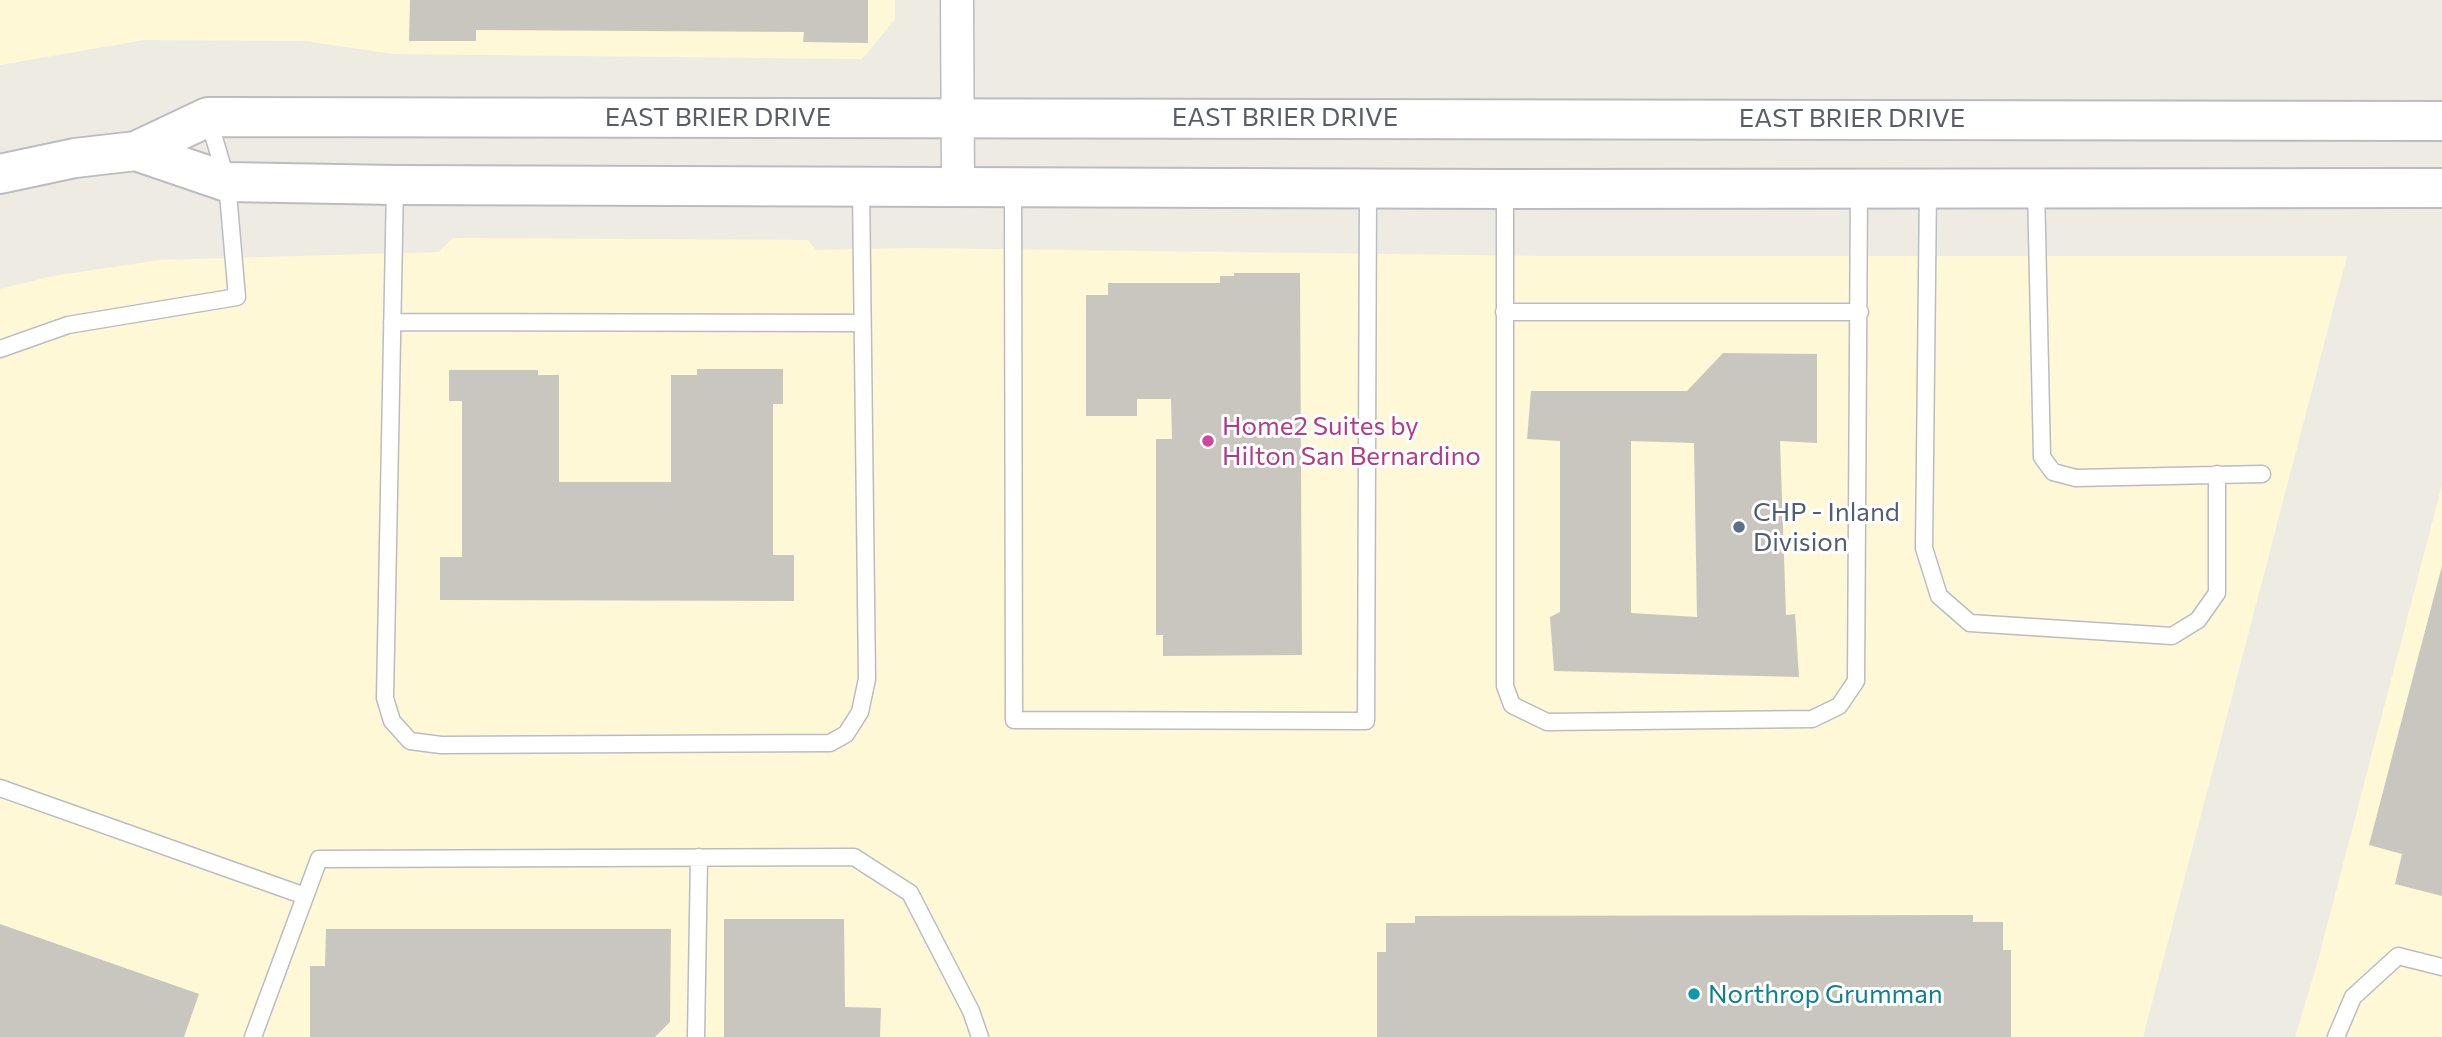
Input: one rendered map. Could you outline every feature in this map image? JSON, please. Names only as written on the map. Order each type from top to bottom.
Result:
[{"type":"street","points":[[957,0],[958,186]]},
{"type":"street","name":"EAST BRIER DRIVE","points":[[0,174],[75,158],[136,151],[208,117],[2442,121]]},
{"type":"street","name":"EAST BRIER DRIVE","points":[[136,151],[227,182],[395,185],[1505,189],[2442,188]]},
{"type":"lane","points":[[0,349],[68,325],[237,297],[227,182],[208,117]]},
{"type":"lane","points":[[395,185],[385,698],[392,721],[410,741],[441,745],[830,743],[846,734],[860,712],[867,679],[861,187]]},
{"type":"lane","points":[[1013,187],[1014,720],[1366,721],[1368,188]]},
{"type":"lane","points":[[1505,189],[1505,686],[1512,705],[1548,722],[1812,719],[1839,706],[1856,681],[1859,188]]},
{"type":"lane","points":[[1928,188],[1924,548],[1938,596],[1970,624],[2172,636],[2198,620],[2217,593],[2217,474]]},
{"type":"lane","points":[[2036,188],[2042,457],[2053,472],[2076,478],[2262,474]]},
{"type":"lane","points":[[1504,312],[1860,312]]},
{"type":"lane","points":[[392,322],[861,323]]},
{"type":"lane","points":[[0,788],[305,897]]},
{"type":"lane","points":[[253,1037],[319,859],[854,857],[910,893],[971,1011],[980,1037]]},
{"type":"lane","points":[[696,1037],[699,858]]},
{"type":"lane","points":[[2336,1037],[2353,997],[2398,956],[2442,967]]},
{"type":"shaded area","points":[[0,0],[895,0],[895,19],[862,59],[393,54],[305,41],[144,40],[0,65]]},
{"type":"shaded area","points":[[453,238],[808,240],[816,250],[913,248],[1542,256],[2347,256],[2143,1037],[0,1037],[0,289],[53,276],[160,260],[439,252]]},
{"type":"shaded area","points":[[2442,485],[2442,1037],[2295,1037],[2316,968]]},
{"type":"building","points":[[410,0],[868,0],[868,43],[803,42],[804,32],[476,30],[476,41],[409,41]]},
{"type":"building","points":[[1234,273],[1300,273],[1302,655],[1163,656],[1163,635],[1156,635],[1156,439],[1172,439],[1171,399],[1137,399],[1137,416],[1086,416],[1086,295],[1108,295],[1108,283],[1220,283],[1220,276],[1234,276]]},
{"type":"building","name":"CHP - Inland Division","points":[[1723,353],[1817,354],[1817,443],[1780,441],[1786,615],[1795,614],[1799,677],[1554,671],[1550,617],[1560,612],[1560,441],[1527,439],[1531,391],[1687,391]],"holes":[[[1631,441],[1694,443],[1697,617],[1631,613]]]},
{"type":"building","points":[[697,369],[783,369],[783,404],[773,404],[773,555],[794,555],[794,601],[440,600],[440,557],[462,557],[462,401],[449,401],[449,370],[538,370],[538,375],[559,375],[559,482],[671,482],[671,375],[697,375]]},
{"type":"building","points":[[2442,566],[2442,896],[2395,884],[2402,854],[2369,845]]},
{"type":"building","name":"Northrop Grumman","points":[[1973,915],[1973,922],[2003,922],[2003,950],[2011,950],[2011,1037],[1377,1037],[1377,952],[1386,952],[1386,923],[1415,923],[1415,916]]},
{"type":"building","points":[[724,919],[844,919],[845,1007],[881,1008],[880,1037],[724,1037]]},
{"type":"building","points":[[0,924],[199,994],[184,1037],[0,1037]]},
{"type":"building","points":[[326,929],[671,929],[670,1022],[655,1037],[310,1037],[310,966],[325,966]]},
{"type":"place","name":"Home2 Suites by Hilton San Bernardino","points":[[1208,441]]},
{"type":"place","name":"CHP - Inland Division","points":[[1739,527]]},
{"type":"place","name":"Northrop Grumman","points":[[1694,994]]}]
